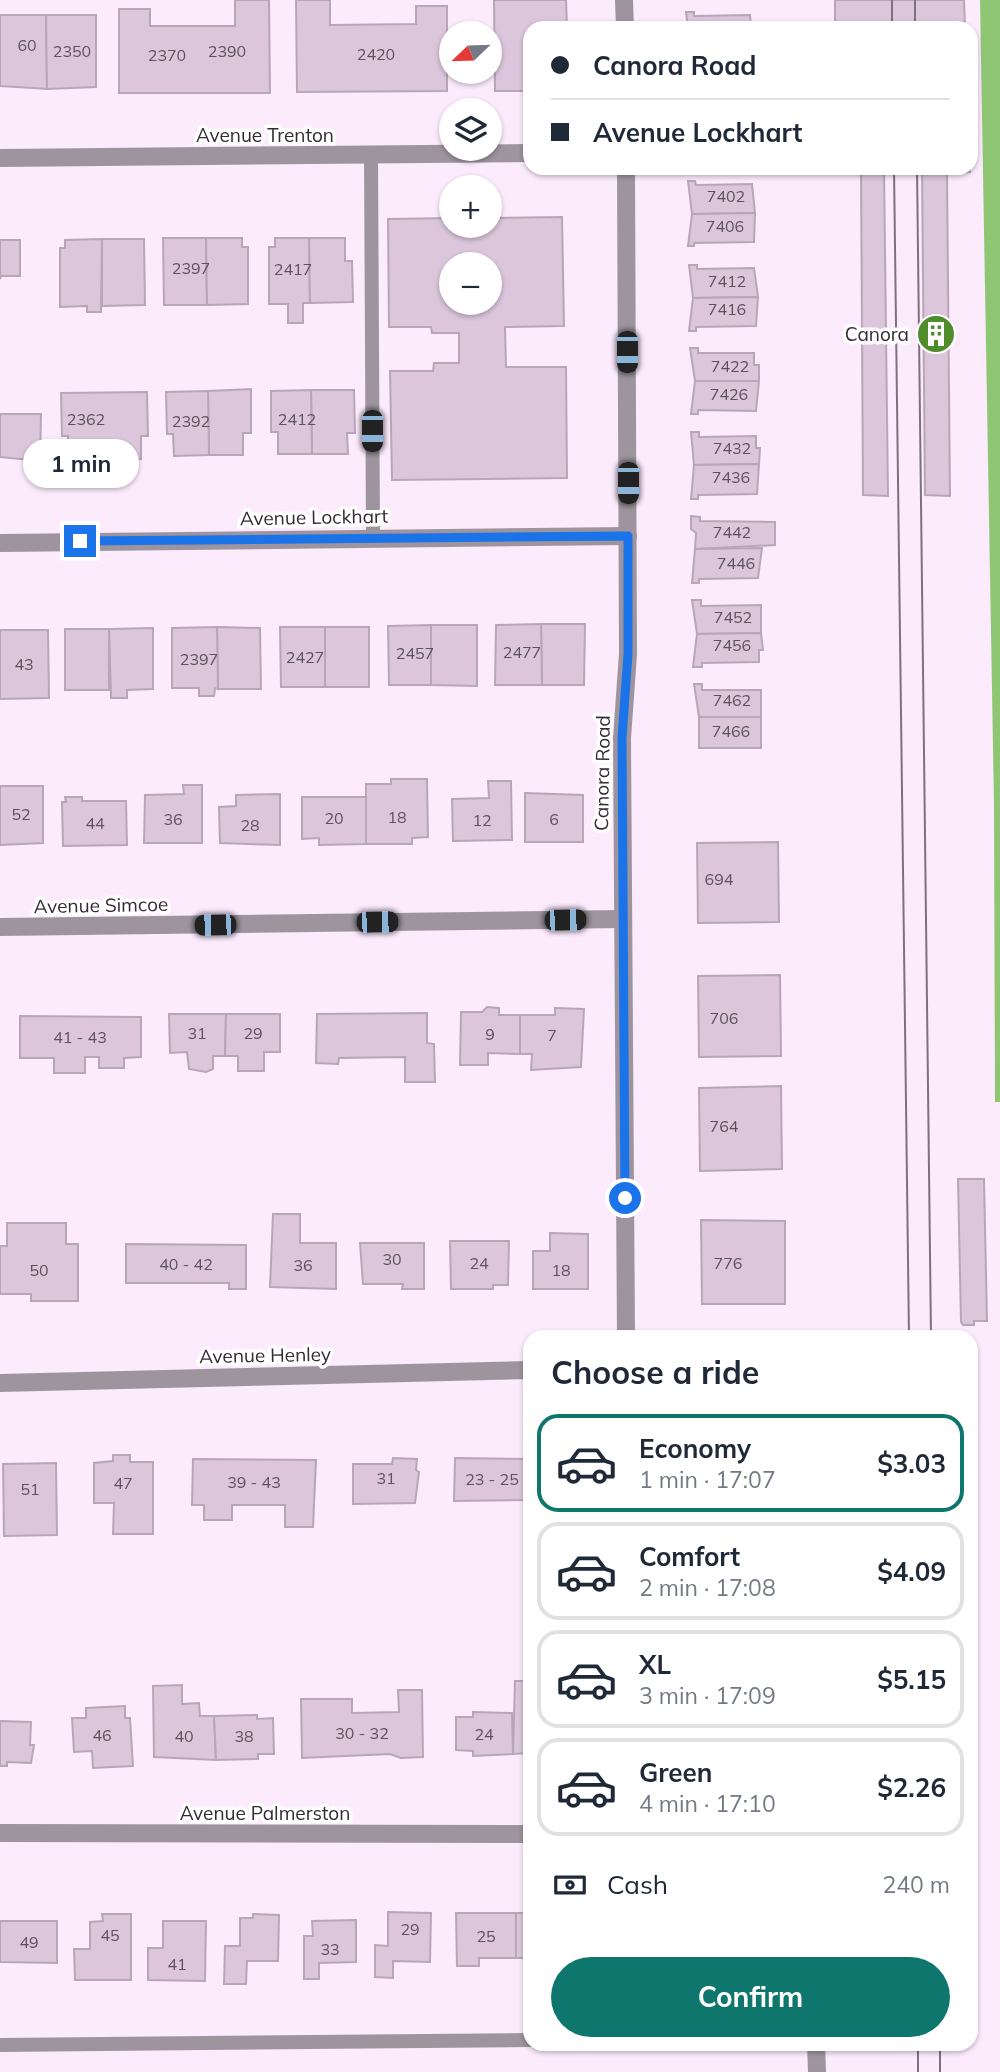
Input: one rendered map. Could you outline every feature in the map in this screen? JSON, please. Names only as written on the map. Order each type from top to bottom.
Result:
[{"type":"street","points":[[624,0],[625,21]]},
{"type":"street","name":"Avenue Trenton","points":[[0,158],[523,153]]},
{"type":"street","name":"Canora Road","points":[[626,175],[628,654],[622,738],[626,1330]]},
{"type":"street","name":"Avenue Lockhart","points":[[0,543],[373,536],[628,536]]},
{"type":"street","name":"Avenue Simcoe","points":[[0,927],[622,919]]},
{"type":"street","name":"Avenue Henley","points":[[0,1382],[523,1370]]},
{"type":"street","name":"Avenue Palmerston","points":[[0,1833],[523,1835]]},
{"type":"street","points":[[816,2051],[817,2072]]},
{"type":"lane","points":[[371,155],[373,536]]},
{"type":"lane","points":[[0,2045],[523,2040]]},
{"type":"green space","points":[[980,0],[1000,0],[1000,1102],[995,1102],[994,805]]},
{"type":"building","points":[[235,0],[269,0],[270,93],[119,93],[119,9],[150,9],[150,26],[235,26]]},
{"type":"building","points":[[296,0],[330,0],[330,25],[416,24],[416,6],[447,6],[447,21],[439,21],[439,84],[447,84],[447,91],[297,92]]},
{"type":"building","points":[[494,0],[566,0],[567,21],[523,21],[523,91],[495,91],[495,84],[502,84],[502,21],[494,21]]},
{"type":"building","points":[[835,0],[964,0],[965,21],[835,21]]},
{"type":"building","points":[[686,12],[694,12],[694,16],[750,15],[750,21],[687,21]]},
{"type":"building","points":[[0,15],[46,15],[47,89],[0,86]]},
{"type":"building","points":[[46,15],[96,15],[96,87],[47,89]]},
{"type":"building","name":"Canora","points":[[861,175],[884,175],[888,496],[863,495]]},
{"type":"building","name":"Canora","points":[[922,175],[947,175],[950,496],[925,495]]},
{"type":"building","points":[[688,181],[695,181],[696,185],[752,184],[755,213],[692,214]]},
{"type":"building","points":[[755,213],[754,242],[694,243],[694,246],[688,246],[692,214]]},
{"type":"building","points":[[562,217],[564,326],[505,327],[506,367],[566,367],[567,478],[392,480],[390,371],[433,371],[434,363],[459,363],[459,333],[432,333],[431,327],[389,327],[388,219],[439,218],[439,238],[502,238],[502,218]]},
{"type":"building","points":[[163,238],[206,238],[207,305],[164,305]]},
{"type":"building","points":[[206,238],[242,238],[242,247],[248,247],[248,304],[207,305]]},
{"type":"building","points":[[275,238],[309,238],[310,303],[303,303],[303,323],[288,323],[288,304],[269,304],[269,247],[275,247]]},
{"type":"building","points":[[309,238],[345,238],[345,261],[352,261],[353,302],[310,303]]},
{"type":"building","points":[[102,239],[101,312],[87,312],[87,306],[60,307],[60,248],[65,248],[65,240]]},
{"type":"building","points":[[102,239],[144,239],[145,305],[102,306]]},
{"type":"building","points":[[0,240],[20,240],[20,276],[1,276],[0,279]]},
{"type":"building","points":[[689,265],[697,265],[697,269],[754,268],[758,297],[693,298]]},
{"type":"building","points":[[758,297],[756,326],[696,327],[696,331],[689,331],[693,298]]},
{"type":"building","points":[[690,348],[698,348],[698,353],[754,353],[754,365],[759,365],[759,381],[695,381]]},
{"type":"building","points":[[695,381],[759,381],[756,411],[698,410],[698,414],[691,414]]},
{"type":"building","points":[[251,389],[251,433],[243,433],[243,455],[209,455],[208,391]]},
{"type":"building","points":[[311,390],[354,390],[355,433],[347,433],[348,454],[312,454]]},
{"type":"building","points":[[311,390],[312,454],[278,454],[278,432],[271,432],[271,391]]},
{"type":"building","points":[[208,391],[209,455],[174,456],[173,434],[167,434],[166,392]]},
{"type":"building","points":[[147,392],[148,436],[141,436],[141,459],[68,460],[68,436],[62,436],[61,393]]},
{"type":"building","points":[[0,414],[41,414],[40,461],[0,457]]},
{"type":"building","points":[[691,432],[699,432],[699,437],[756,436],[756,448],[760,448],[759,464],[694,465]]},
{"type":"building","points":[[759,464],[757,494],[698,495],[698,499],[691,499],[694,465]]},
{"type":"building","points":[[691,516],[700,517],[700,521],[775,522],[775,545],[695,549],[696,533],[691,529]]},
{"type":"building","points":[[762,548],[758,578],[699,579],[699,583],[692,583],[695,549]]},
{"type":"building","points":[[692,600],[701,600],[701,606],[761,605],[761,633],[697,634]]},
{"type":"building","points":[[541,624],[585,624],[584,685],[542,685]]},
{"type":"building","points":[[541,624],[542,685],[495,685],[496,625]]},
{"type":"building","points":[[431,625],[431,685],[389,685],[388,626]]},
{"type":"building","points":[[431,625],[477,625],[477,686],[431,685]]},
{"type":"building","points":[[217,627],[260,628],[261,689],[218,689]]},
{"type":"building","points":[[217,627],[218,689],[215,688],[214,696],[199,696],[199,688],[172,688],[172,628]]},
{"type":"building","points":[[280,627],[325,627],[325,687],[281,687]]},
{"type":"building","points":[[325,627],[369,627],[369,687],[325,687]]},
{"type":"building","points":[[153,628],[153,689],[127,690],[127,698],[111,698],[109,629]]},
{"type":"building","points":[[65,629],[109,629],[109,690],[65,690]]},
{"type":"building","points":[[0,630],[48,630],[49,698],[0,699]]},
{"type":"building","points":[[761,633],[763,650],[759,650],[759,662],[702,663],[702,667],[693,667],[697,634]]},
{"type":"building","points":[[694,684],[702,684],[702,690],[761,690],[761,717],[699,717]]},
{"type":"building","points":[[699,717],[761,717],[761,748],[699,748]]},
{"type":"building","points":[[391,779],[427,779],[428,837],[412,838],[412,844],[366,844],[366,784],[391,784]]},
{"type":"building","points":[[488,781],[511,781],[512,840],[453,841],[452,799],[489,798]]},
{"type":"building","points":[[183,785],[202,785],[202,843],[144,843],[145,795],[184,794]]},
{"type":"building","points":[[0,786],[43,786],[43,843],[0,845]]},
{"type":"building","points":[[525,793],[583,795],[583,842],[525,842]]},
{"type":"building","points":[[280,794],[280,845],[220,843],[219,807],[236,806],[236,795]]},
{"type":"building","points":[[65,797],[82,797],[82,801],[126,801],[127,845],[63,846],[62,802],[66,802]]},
{"type":"building","points":[[302,797],[366,797],[366,844],[319,845],[319,838],[302,839]]},
{"type":"building","points":[[778,842],[779,922],[698,923],[697,843]]},
{"type":"building","points":[[780,975],[781,1056],[699,1057],[698,976]]},
{"type":"building","points":[[487,1007],[499,1008],[499,1015],[520,1015],[520,1054],[488,1053],[488,1065],[460,1065],[461,1012],[482,1012]]},
{"type":"building","points":[[555,1008],[584,1009],[581,1067],[531,1070],[532,1054],[520,1054],[520,1015],[555,1015]]},
{"type":"building","points":[[427,1013],[427,1043],[434,1044],[435,1082],[405,1082],[405,1057],[339,1058],[338,1064],[316,1063],[317,1014]]},
{"type":"building","points":[[169,1014],[226,1014],[225,1056],[213,1056],[213,1069],[206,1072],[189,1069],[187,1052],[170,1053]]},
{"type":"building","points":[[226,1014],[280,1014],[280,1052],[264,1052],[264,1071],[238,1071],[238,1056],[225,1056]]},
{"type":"building","points":[[20,1016],[141,1017],[141,1057],[124,1058],[124,1068],[99,1068],[99,1057],[85,1057],[85,1073],[54,1073],[54,1058],[20,1058]]},
{"type":"building","points":[[781,1086],[782,1169],[700,1171],[699,1088]]},
{"type":"building","points":[[958,1179],[984,1179],[987,1321],[974,1321],[974,1325],[963,1325],[961,1322]]},
{"type":"building","points":[[273,1214],[300,1214],[300,1243],[336,1243],[336,1289],[270,1287]]},
{"type":"building","points":[[701,1220],[785,1221],[785,1304],[702,1304]]},
{"type":"building","points":[[7,1223],[66,1223],[66,1244],[78,1244],[78,1301],[31,1301],[31,1294],[0,1294],[0,1246],[7,1246]]},
{"type":"building","points":[[550,1233],[588,1234],[588,1289],[533,1289],[533,1251],[550,1251]]},
{"type":"building","points":[[450,1241],[509,1241],[508,1285],[493,1285],[493,1289],[451,1289]]},
{"type":"building","points":[[360,1243],[424,1243],[424,1289],[402,1289],[403,1284],[363,1284]]},
{"type":"building","points":[[126,1244],[246,1245],[246,1289],[229,1289],[229,1283],[126,1283]]},
{"type":"building","points":[[113,1455],[130,1455],[130,1462],[153,1462],[153,1534],[113,1534],[114,1503],[94,1503],[94,1463],[113,1461]]},
{"type":"building","points":[[393,1458],[417,1459],[416,1470],[419,1472],[415,1503],[353,1504],[353,1464],[392,1464]]},
{"type":"building","points":[[455,1458],[523,1459],[523,1500],[454,1501]]},
{"type":"building","points":[[193,1459],[316,1460],[313,1527],[285,1527],[285,1505],[232,1505],[232,1520],[204,1520],[204,1505],[192,1505]]},
{"type":"building","points":[[56,1463],[57,1535],[4,1536],[3,1464]]},
{"type":"building","points":[[515,1681],[523,1681],[523,1753],[513,1754]]},
{"type":"building","points":[[182,1685],[182,1704],[199,1703],[200,1716],[214,1716],[216,1760],[154,1757],[153,1686]]},
{"type":"building","points":[[398,1690],[422,1690],[423,1757],[401,1758],[390,1754],[302,1758],[301,1699],[352,1699],[352,1713],[399,1712]]},
{"type":"building","points":[[125,1706],[125,1718],[130,1718],[133,1766],[93,1768],[92,1751],[74,1752],[72,1718],[86,1718],[86,1708]]},
{"type":"building","points":[[473,1712],[512,1713],[513,1754],[473,1756],[473,1751],[456,1750],[456,1717],[473,1717]]},
{"type":"building","points":[[257,1715],[257,1719],[273,1718],[274,1754],[258,1754],[258,1759],[216,1760],[214,1716]]},
{"type":"building","points":[[0,1721],[31,1722],[30,1745],[34,1745],[31,1763],[7,1762],[7,1766],[0,1766]]},
{"type":"building","points":[[388,1912],[431,1913],[430,1962],[393,1961],[393,1978],[375,1977],[375,1945],[388,1946]]},
{"type":"building","points":[[456,1913],[516,1913],[516,1958],[479,1958],[479,1966],[457,1966]]},
{"type":"building","points":[[516,1913],[523,1913],[523,1958],[516,1958]]},
{"type":"building","points":[[102,1914],[131,1914],[131,1980],[75,1980],[74,1949],[90,1949],[90,1922],[103,1921]]},
{"type":"building","points":[[253,1914],[279,1915],[278,1961],[247,1961],[246,1984],[224,1984],[225,1946],[240,1946],[240,1918],[253,1918]]},
{"type":"building","points":[[356,1920],[356,1962],[319,1963],[319,1979],[304,1979],[304,1936],[313,1936],[312,1921]]},
{"type":"building","points":[[0,1921],[57,1921],[57,1963],[0,1962]]},
{"type":"building","points":[[163,1921],[206,1921],[205,1981],[148,1980],[148,1948],[163,1948]]},
{"type":"tram line","points":[[892,0],[892,21]]},
{"type":"tram line","points":[[915,0],[915,21]]},
{"type":"tram line","points":[[894,175],[909,1330]]},
{"type":"tram line","points":[[917,175],[931,1330]]},
{"type":"tram line","points":[[918,2051],[918,2072]]},
{"type":"tram line","points":[[940,2051],[940,2072]]},
{"type":"place","name":"Canora","points":[[936,334]]},
{"type":"route","points":[[80,541],[373,536],[628,536],[628,654],[622,738],[625,1198]]}]
